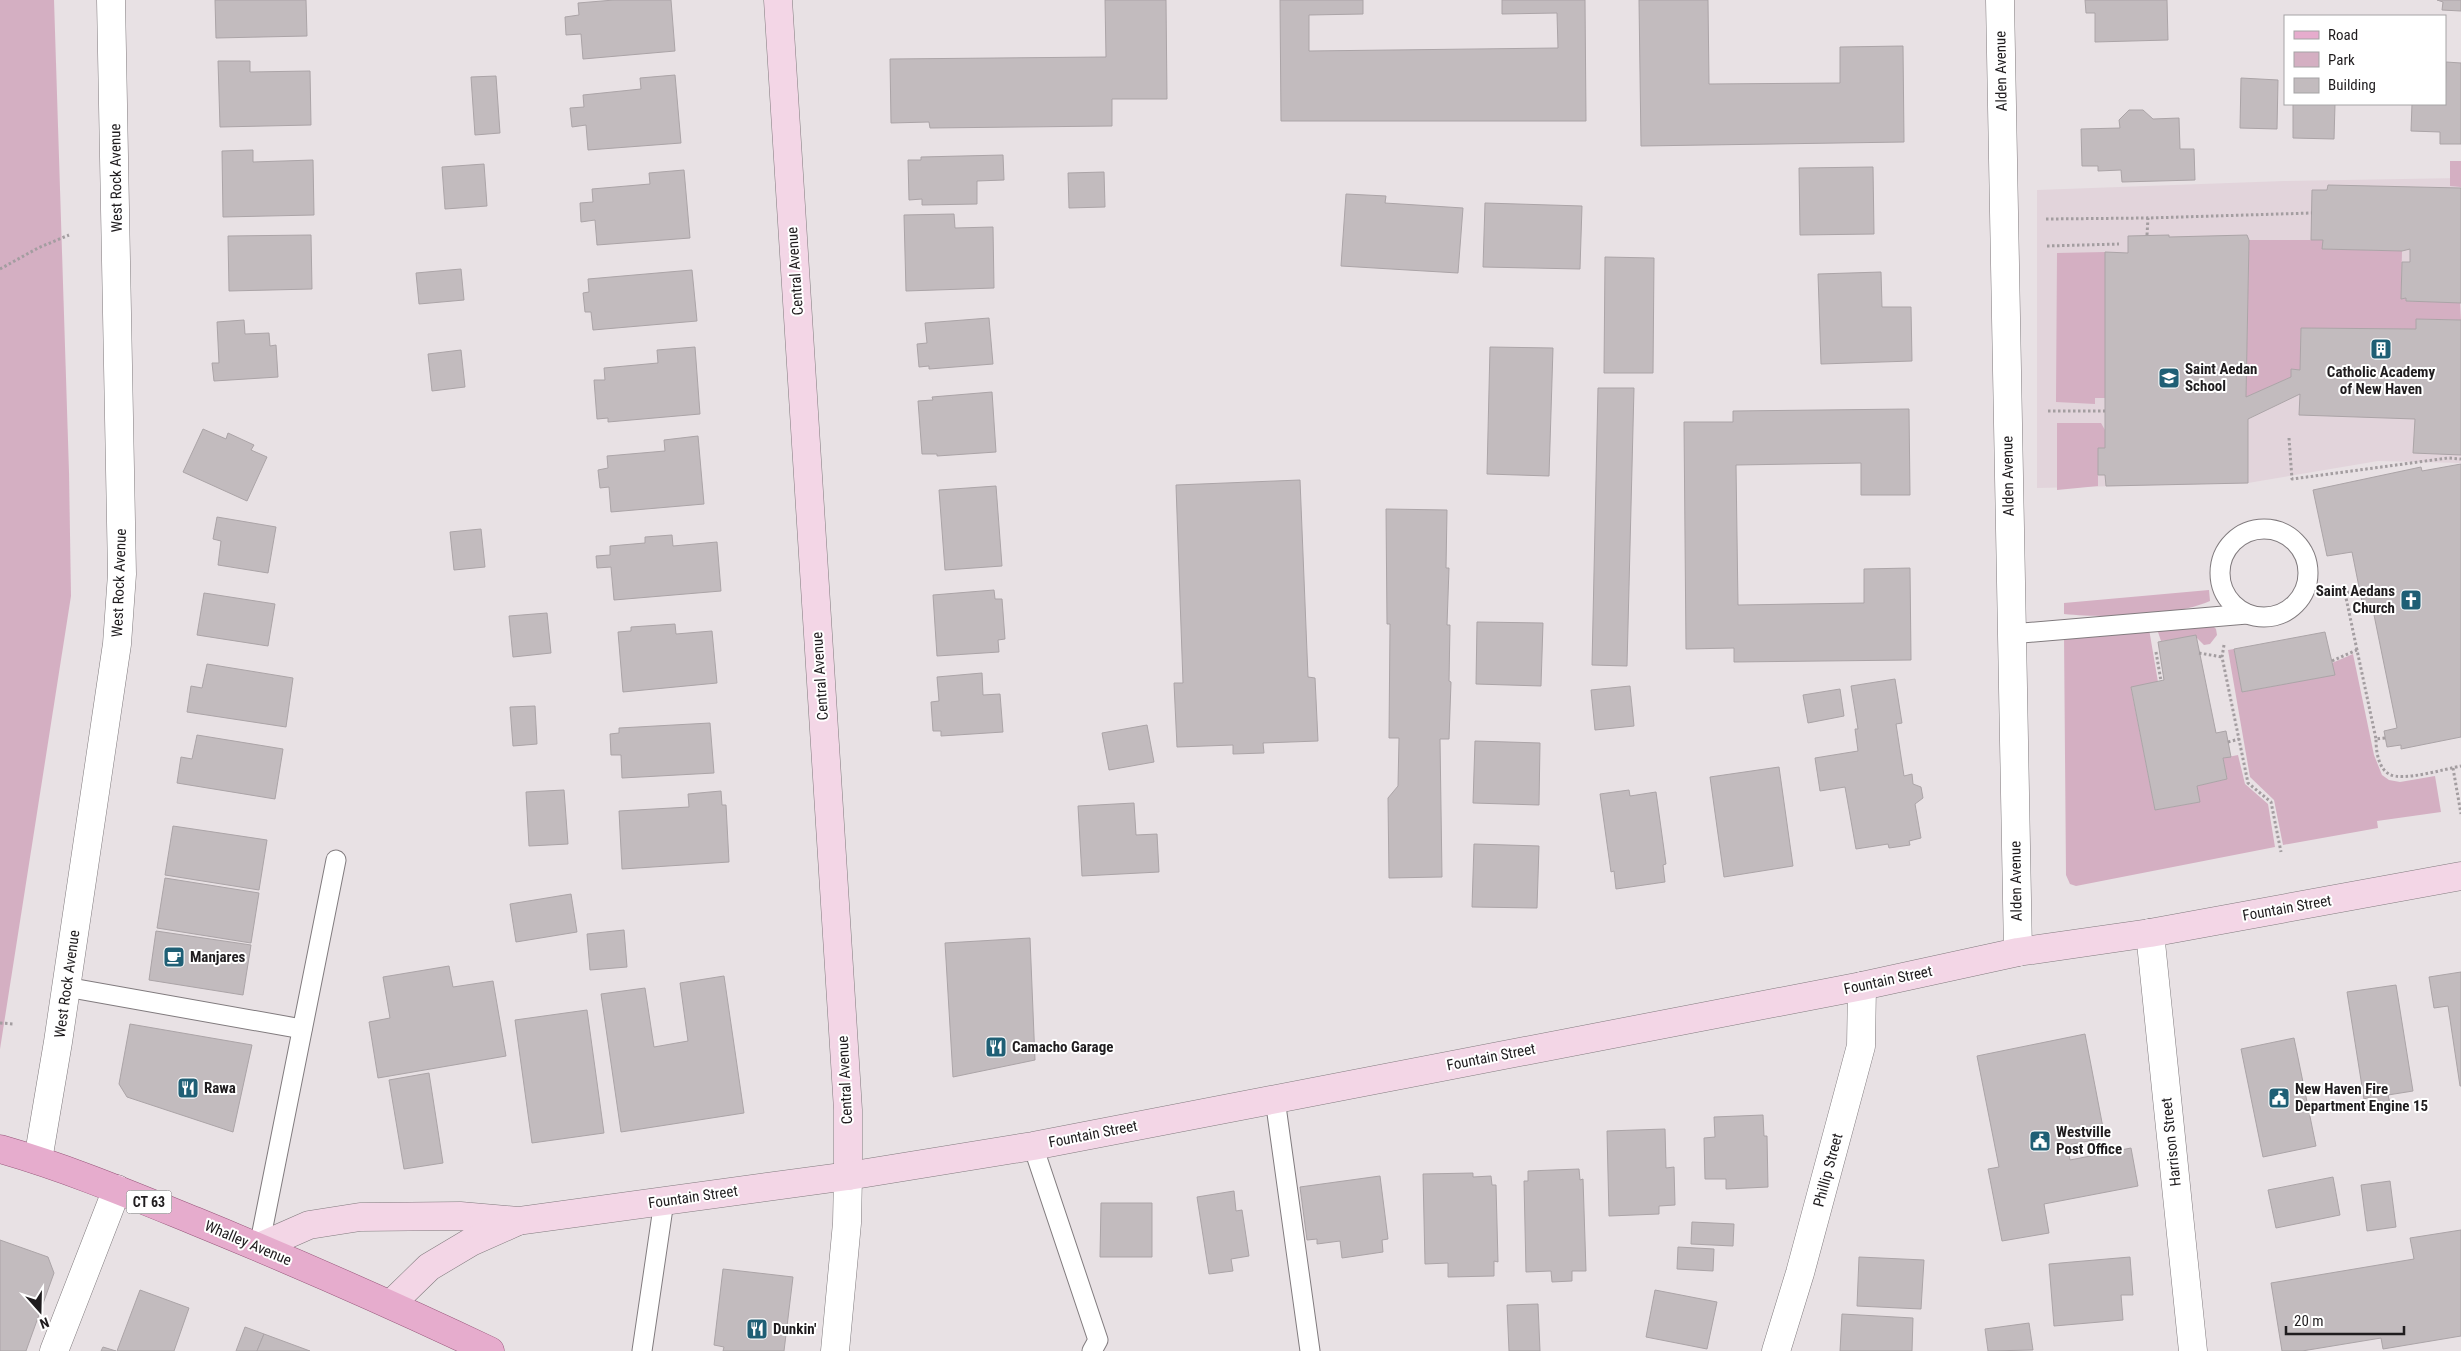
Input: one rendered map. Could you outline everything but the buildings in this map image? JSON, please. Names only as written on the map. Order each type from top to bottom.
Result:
[{"type":"main road","name":"Central Avenue","points":[[778,0],[848,1110],[848,1176]]},
{"type":"main road","name":"Fountain Street","points":[[258,1247],[309,1225],[360,1216],[460,1216],[518,1221],[848,1176],[1033,1146],[1862,986],[2018,952],[2150,933],[2461,876]]},
{"type":"main road","name":"Whalley Avenue","points":[[0,1149],[38,1160],[116,1189],[258,1247],[391,1304],[490,1351]]},
{"type":"main road","name":"Fountain Street","points":[[391,1304],[429,1267],[471,1242],[518,1221]]},
{"type":"street","name":"West Rock Avenue","points":[[38,1160],[117,644],[122,574],[111,0]]},
{"type":"street","name":"Alden Avenue","points":[[2000,0],[2018,952]]},
{"type":"street","name":"Harrison Street","points":[[2150,933],[2192,1351]]},
{"type":"street","name":"Phillip Street","points":[[1776,1351],[1800,1273],[1861,1046],[1862,986]]},
{"type":"street","name":"Central Avenue","points":[[835,1351],[847,1223],[848,1176]]},
{"type":"street","points":[[54,1351],[116,1189]]},
{"type":"lane","points":[[2011,634],[2247,614],[2261,617],[2275,616],[2288,610],[2298,600],[2305,588],[2308,574],[2306,560],[2300,548],[2290,538],[2277,531],[2262,529],[2248,532],[2235,540],[2226,552],[2221,566],[2220,581],[2225,594],[2235,606],[2247,614]]},
{"type":"lane","points":[[258,1247],[336,860]]},
{"type":"lane","points":[[66,987],[302,1029]]},
{"type":"lane","points":[[1275,1099],[1310,1351]]},
{"type":"lane","points":[[1033,1146],[1098,1340],[1092,1351]]},
{"type":"lane","points":[[642,1351],[664,1201]]},
{"type":"path","points":[[2046,218],[2148,218],[2312,213]]},
{"type":"path","points":[[2147,235],[2148,218]]},
{"type":"path","points":[[0,269],[38,248],[69,236]]},
{"type":"path","points":[[2046,246],[2119,244]]},
{"type":"path","points":[[2048,411],[2105,411]]},
{"type":"path","points":[[2289,438],[2292,479],[2448,458],[2461,459]]},
{"type":"path","points":[[2360,590],[2345,593],[2380,765],[2387,774],[2402,777],[2461,766]]},
{"type":"path","points":[[2332,661],[2357,650]]},
{"type":"path","points":[[2200,653],[2222,657],[2248,784],[2271,802],[2281,852]]},
{"type":"path","points":[[2376,739],[2385,738]]},
{"type":"path","points":[[2228,742],[2239,739]]},
{"type":"path","points":[[2453,768],[2461,814]]},
{"type":"path","points":[[0,1023],[14,1024]]},
{"type":"shaded area","points":[[2461,178],[2461,463],[2378,461],[2248,483],[2037,488],[2037,190],[2284,181]]},
{"type":"green space","points":[[0,0],[54,0],[69,472],[71,596],[0,1049]]},
{"type":"green space","points":[[2450,161],[2461,161],[2461,187],[2450,186]]},
{"type":"green space","points":[[2249,240],[2323,240],[2323,249],[2402,251],[2401,299],[2406,298],[2407,301],[2460,302],[2461,320],[2417,319],[2416,329],[2301,328],[2300,370],[2291,369],[2291,377],[2246,397]]},
{"type":"green space","points":[[2105,252],[2105,398],[2095,398],[2095,404],[2056,402],[2057,253]]},
{"type":"green space","points":[[2057,423],[2101,423],[2105,430],[2105,448],[2098,448],[2098,486],[2057,490]]},
{"type":"green space","points":[[2209,590],[2210,601],[2178,610],[2118,616],[2064,614],[2064,603]]},
{"type":"green space","points":[[2212,625],[2216,629],[2217,635],[2210,644],[2204,645],[2195,636],[2161,641],[2157,629]]},
{"type":"green space","points":[[2149,629],[2158,682],[2131,688],[2155,810],[2200,802],[2197,786],[2227,779],[2223,758],[2238,755],[2245,784],[2268,804],[2275,847],[2076,886],[2070,884],[2066,875],[2064,635]]},
{"type":"green space","points":[[2234,649],[2242,692],[2334,675],[2332,663],[2353,654],[2374,755],[2382,775],[2389,780],[2400,782],[2435,776],[2441,812],[2377,821],[2378,828],[2283,845],[2274,800],[2250,777],[2228,650]]},
{"type":"place","name":"Catholic Academy of New Haven","points":[[2381,349]]},
{"type":"place","name":"Saint Aedan School","points":[[2169,378]]},
{"type":"place","name":"Saint Aedans Church","points":[[2411,600]]},
{"type":"place","name":"Manjares","points":[[174,957]]},
{"type":"place","name":"Camacho Garage","points":[[996,1047]]},
{"type":"place","name":"Rawa","points":[[188,1088]]},
{"type":"place","name":"New Haven Fire Department Engine 15","points":[[2279,1098]]},
{"type":"place","name":"Westville Post Office","points":[[2040,1141]]},
{"type":"place","name":"Dunkin'","points":[[757,1329]]}]
